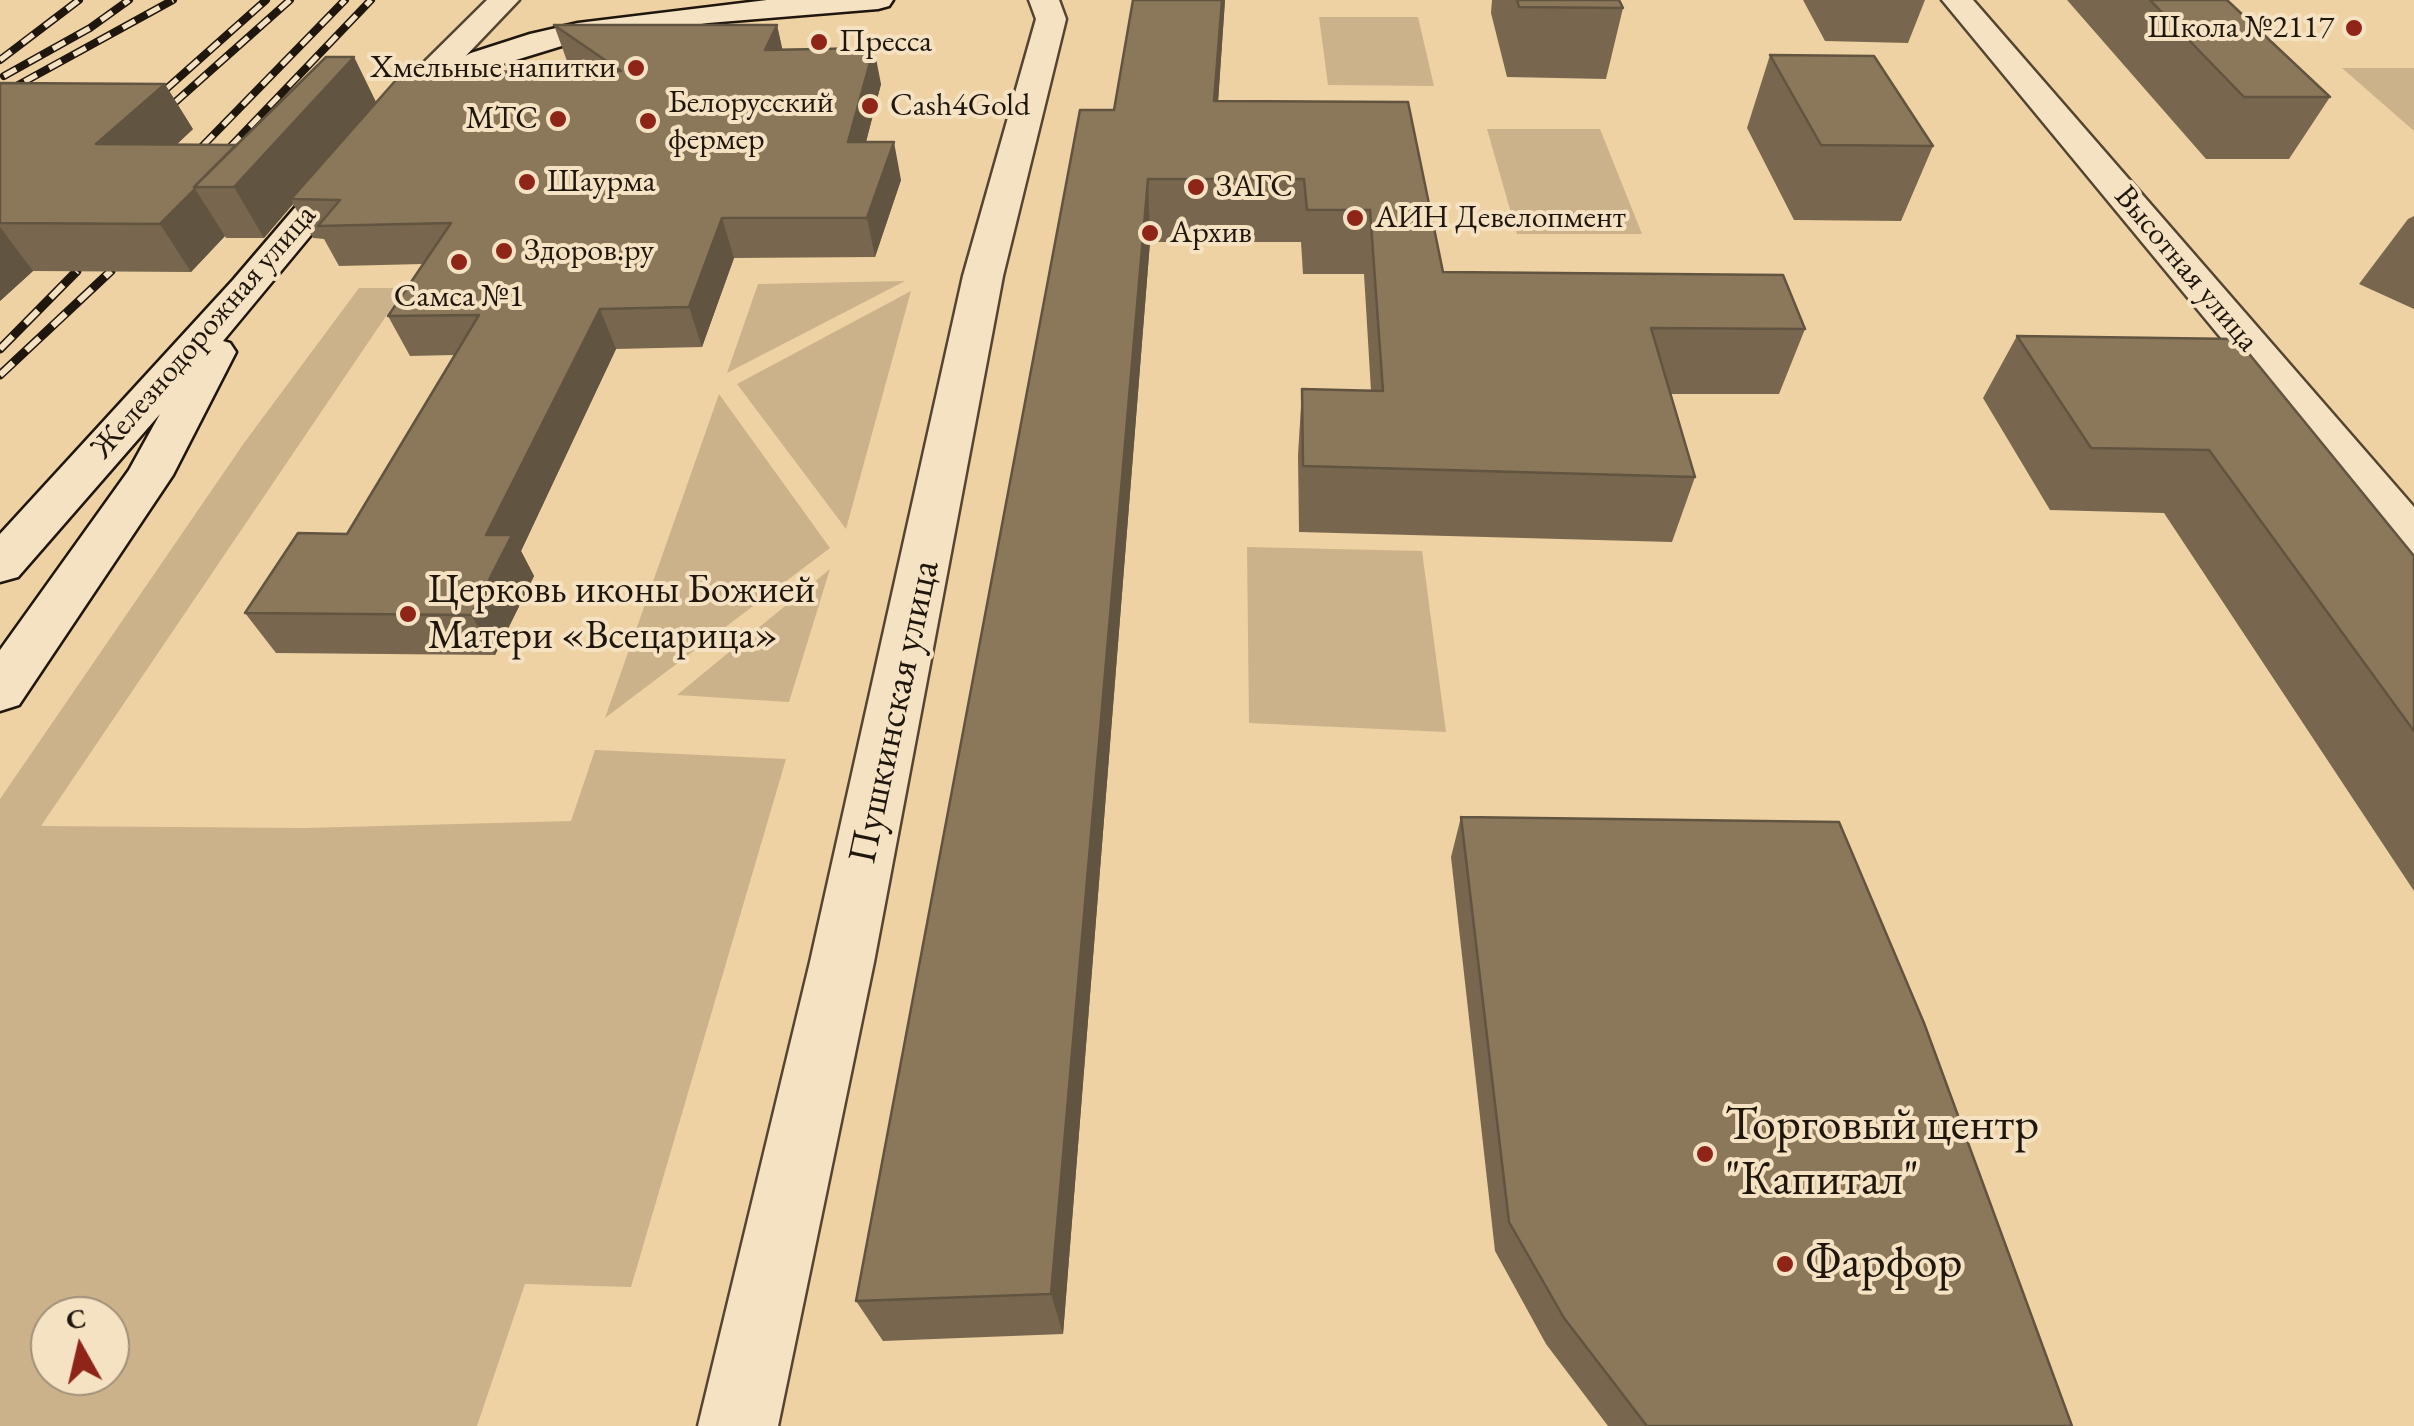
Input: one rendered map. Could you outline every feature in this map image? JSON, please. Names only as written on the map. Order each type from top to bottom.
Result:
[{"type":"street","name":"Железнодорожная улица","points":[[0,565],[247,289],[406,99],[504,0]]},
{"type":"street","points":[[406,99],[482,60],[530,42],[708,14],[878,0]]},
{"type":"street","name":"Пушкинская улица","points":[[738,1426],[846,942],[970,356],[983,276],[1051,19],[1044,0]]},
{"type":"street","name":"Высотная улица","points":[[1957,0],[2414,539]]},
{"type":"street","points":[[0,691],[150,476],[247,289]]},
{"type":"shaded area","points":[[1319,17],[1418,17],[1434,86],[1328,85]]},
{"type":"shaded area","points":[[2342,68],[2414,68],[2414,131]]},
{"type":"shaded area","points":[[1487,129],[1600,129],[1642,234],[1517,234]]},
{"type":"shaded area","points":[[905,281],[727,373],[758,284]]},
{"type":"shaded area","points":[[359,288],[405,288],[41,826],[305,828],[571,821],[595,750],[786,759],[631,1287],[525,1284],[477,1426],[0,1426],[0,799],[244,443]]},
{"type":"shaded area","points":[[911,291],[846,529],[737,384]]},
{"type":"shaded area","points":[[719,394],[830,548],[605,718]]},
{"type":"shaded area","points":[[1247,547],[1422,551],[1446,732],[1249,723]]},
{"type":"shaded area","points":[[830,569],[789,702],[677,695]]},
{"type":"building","points":[[1133,0],[1222,0],[1214,101],[1408,102],[1443,272],[1783,275],[1805,329],[1651,328],[1695,477],[1303,466],[1302,389],[1383,391],[1370,210],[1307,210],[1304,179],[1148,179],[1051,1294],[856,1301],[1080,110],[1114,110]]},
{"type":"building","points":[[1517,0],[1619,0],[1623,8],[1519,7]]},
{"type":"building","points":[[2150,0],[2227,0],[2330,97],[2244,97]]},
{"type":"building","points":[[554,25],[777,25],[765,50],[874,48],[848,142],[894,142],[867,218],[722,218],[689,307],[600,309],[486,535],[512,535],[471,615],[245,613],[298,533],[347,534],[479,315],[388,316],[451,223],[318,226],[340,200],[291,199],[403,72],[621,71]]},
{"type":"building","points":[[1770,55],[1874,56],[1933,146],[1821,145]]},
{"type":"building","points":[[326,57],[354,57],[234,187],[194,187]]},
{"type":"building","points":[[0,83],[165,84],[96,144],[236,145],[160,224],[0,223]]},
{"type":"building","points":[[2017,336],[2237,339],[2414,556],[2414,731],[2209,450],[2091,448]]},
{"type":"building","name":"Торговый центр \"Капитал\"","points":[[1461,817],[1839,822],[1924,1023],[2072,1426],[1647,1426],[1564,1318],[1509,1222]]},
{"type":"railway","points":[[0,60],[79,0]]},
{"type":"railway","points":[[4,76],[90,28],[129,0]]},
{"type":"railway","points":[[0,95],[173,0]]},
{"type":"railway","points":[[146,107],[266,0]]},
{"type":"railway","points":[[154,121],[290,0]]},
{"type":"railway","points":[[184,165],[345,0]]},
{"type":"railway","points":[[211,167],[371,0]]},
{"type":"railway","points":[[0,349],[77,271]]},
{"type":"railway","points":[[0,375],[111,271]]},
{"type":"place","name":"Школа №2117","points":[[2354,28]]},
{"type":"place","name":"Пресса","points":[[819,42]]},
{"type":"place","name":"Хмельные напитки","points":[[636,68]]},
{"type":"place","name":"Cash4Gold","points":[[870,106]]},
{"type":"place","name":"МТС","points":[[558,119]]},
{"type":"place","name":"Белорусский фермер","points":[[648,121]]},
{"type":"place","name":"Шаурма","points":[[527,182]]},
{"type":"place","name":"ЗАГС","points":[[1196,187]]},
{"type":"place","name":"АИН Девелопмент","points":[[1355,218]]},
{"type":"place","name":"Архив","points":[[1150,233]]},
{"type":"place","name":"Здоров.ру","points":[[504,251]]},
{"type":"place","name":"Самса №1","points":[[459,262]]},
{"type":"place","name":"Церковь иконы Божией Матери «Всецарица»","points":[[408,614]]},
{"type":"place","name":"Торговый центр \"Капитал\"","points":[[1705,1154]]},
{"type":"place","name":"Фарфор","points":[[1785,1264]]}]
